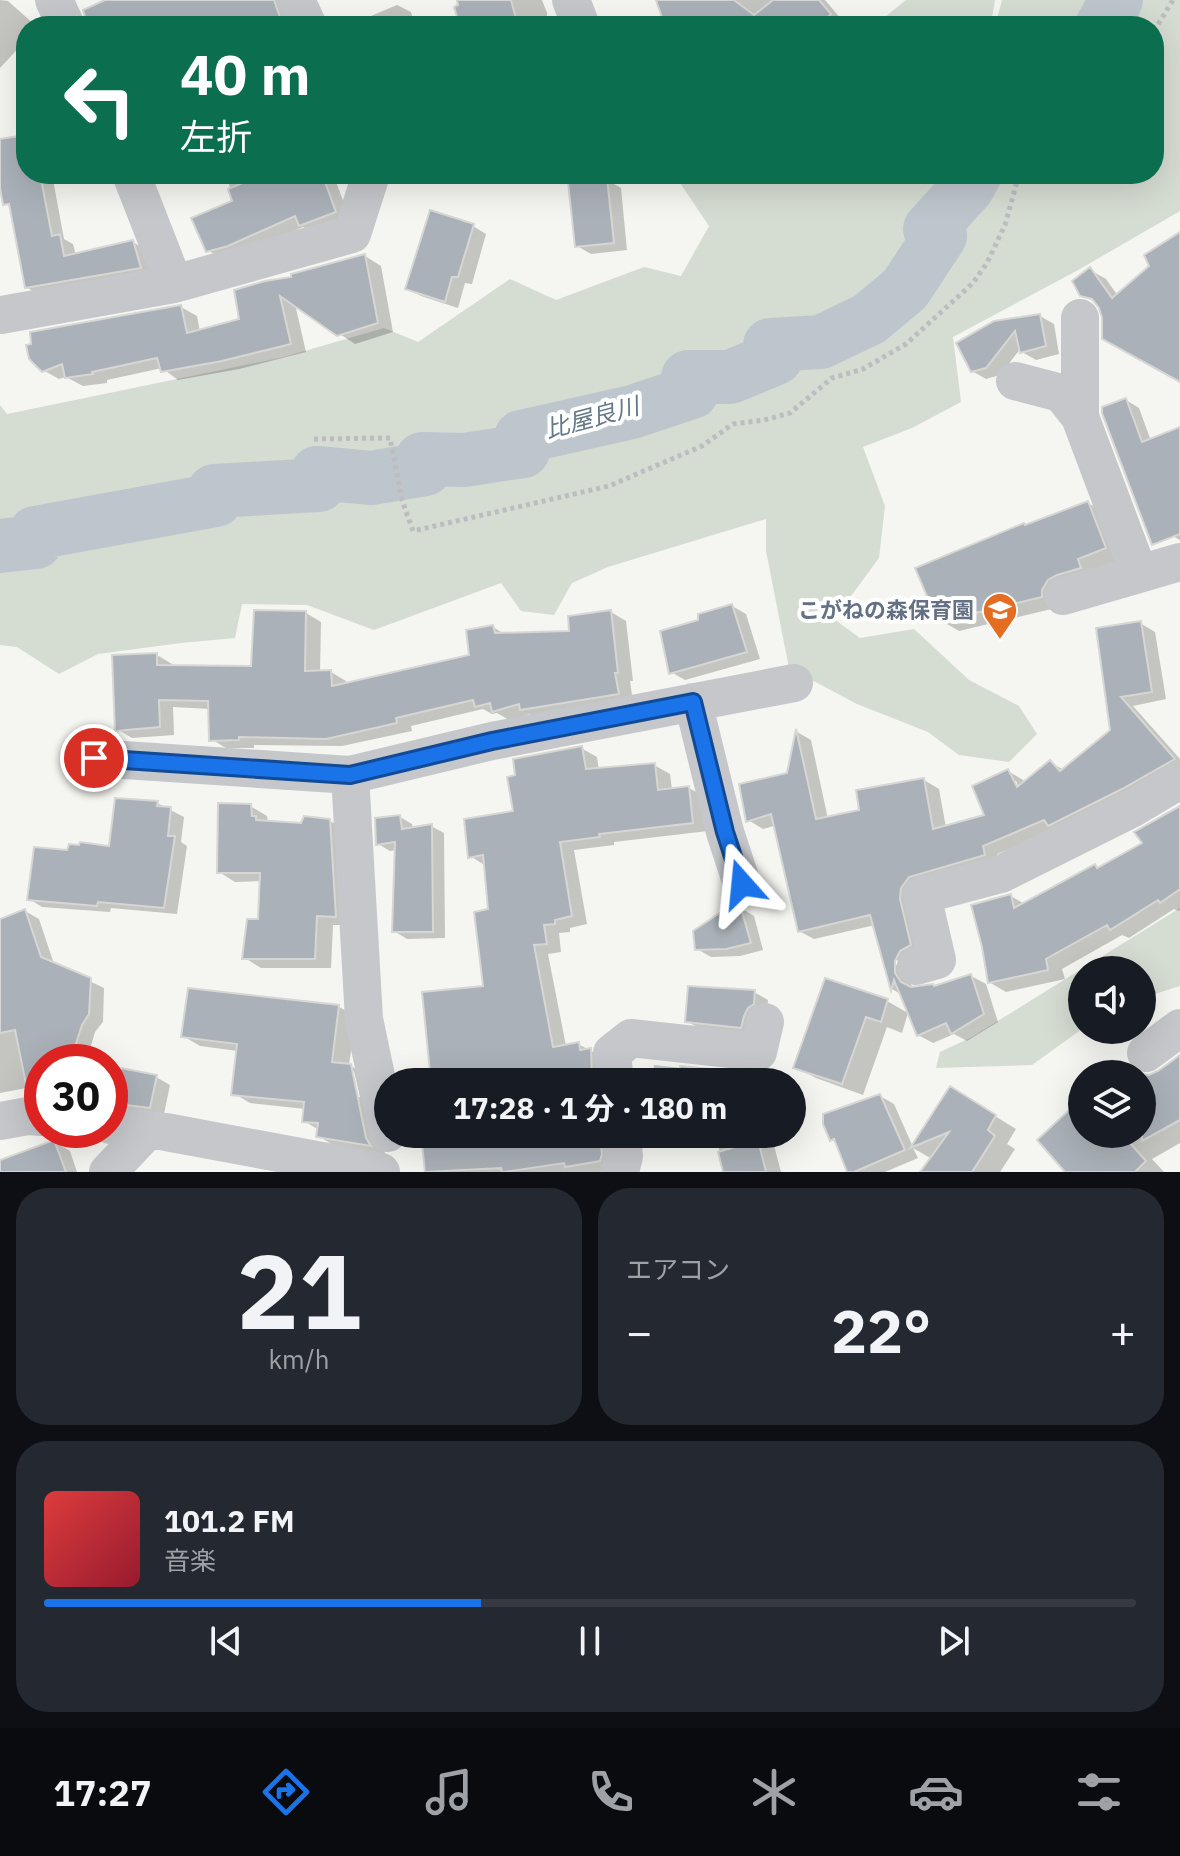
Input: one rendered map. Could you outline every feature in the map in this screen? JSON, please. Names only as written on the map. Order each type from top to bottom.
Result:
[{"type":"street","points":[[135,184],[174,284]]},
{"type":"street","points":[[1,315],[174,284],[352,234],[368,184]]},
{"type":"street","points":[[1080,318],[1080,417]]},
{"type":"street","points":[[1015,381],[1061,393],[1080,417],[1139,574]]},
{"type":"street","points":[[1063,596],[1180,562]]},
{"type":"street","points":[[94,758],[350,775],[492,741],[794,683]]},
{"type":"street","points":[[693,702],[725,832],[742,884]]},
{"type":"street","points":[[350,775],[364,1019],[374,1068]]},
{"type":"street","points":[[916,966],[937,960],[922,895],[1001,874],[1133,808],[1180,780]]},
{"type":"street","points":[[614,1068],[612,1053],[631,1038],[758,1052],[765,1022]]},
{"type":"street","points":[[1146,1053],[1180,1028]]},
{"type":"street","points":[[0,1121],[24,1117]]},
{"type":"street","points":[[128,1127],[381,1172],[387,1148]]},
{"type":"street","points":[[108,1172],[148,1130]]},
{"type":"street","points":[[620,1172],[623,1148]]},
{"type":"path","points":[[314,439],[390,438],[402,500],[413,531],[609,486],[702,446],[733,424],[790,413],[832,378],[863,369],[906,344],[973,283],[987,263],[1005,225],[1016,184]]},
{"type":"shaded area","points":[[906,0],[995,0],[992,16],[886,16]]},
{"type":"shaded area","points":[[1002,0],[1180,0],[1180,211],[953,337],[961,402],[912,428],[863,447],[885,506],[879,558],[834,619],[860,638],[914,629],[969,680],[1019,706],[1037,734],[1009,762],[959,755],[928,732],[857,704],[789,668],[766,551],[766,519],[608,567],[572,583],[554,615],[521,611],[501,583],[374,630],[307,605],[242,604],[235,638],[98,654],[59,674],[17,647],[0,645],[0,405],[7,414],[284,357],[384,328],[418,342],[510,279],[556,300],[644,267],[681,276],[709,226],[681,184],[1164,184],[1164,16],[998,16]]},
{"type":"shaded area","points":[[1180,908],[1180,986],[1156,994],[1156,956],[1103,956]]},
{"type":"shaded area","points":[[1068,977],[1068,1039],[1032,1065],[936,1068],[940,1052],[972,1037]]},
{"type":"building","points":[[105,0],[274,0],[280,16],[85,16],[83,10]]},
{"type":"building","points":[[457,0],[511,0],[515,16],[457,16],[454,7],[458,5]]},
{"type":"building","points":[[656,0],[734,0],[754,15],[773,0],[819,0],[831,14],[829,16],[662,16]]},
{"type":"building","points":[[16,137],[16,184],[42,184],[52,236],[60,234],[64,256],[133,240],[141,268],[25,288],[9,204],[3,205],[0,188],[0,139]]},
{"type":"building","points":[[240,184],[326,184],[336,212],[299,226],[295,216],[228,246],[206,252],[191,218],[232,201],[228,189]]},
{"type":"building","points":[[568,184],[608,184],[614,243],[575,247]]},
{"type":"building","points":[[430,210],[474,224],[458,277],[452,277],[445,302],[405,289]]},
{"type":"building","points":[[1180,232],[1180,382],[1102,339],[1099,308],[1092,299],[1080,296],[1072,281],[1090,267],[1112,298],[1149,266],[1144,255]]},
{"type":"building","points":[[365,254],[378,323],[337,336],[280,296],[291,344],[161,372],[157,358],[65,378],[62,364],[42,372],[29,359],[26,345],[31,344],[30,332],[181,305],[187,333],[239,319],[234,290],[291,277],[291,274]]},
{"type":"building","points":[[1040,314],[1046,346],[1020,353],[1015,331],[986,368],[971,372],[956,343],[994,321]]},
{"type":"building","points":[[1126,398],[1142,442],[1180,427],[1180,534],[1152,545],[1102,413],[1102,407]]},
{"type":"building","points":[[1088,501],[1106,548],[1078,559],[1081,568],[1048,580],[1042,597],[938,622],[915,568],[1024,523]]},
{"type":"building","points":[[732,604],[747,652],[669,674],[660,631],[698,620],[698,614]]},
{"type":"building","points":[[254,610],[306,611],[305,671],[331,670],[332,686],[469,655],[466,630],[493,625],[495,633],[569,631],[568,616],[611,610],[619,694],[520,710],[519,704],[492,712],[490,703],[475,707],[473,700],[396,718],[397,723],[326,739],[239,737],[239,740],[209,741],[208,701],[159,700],[160,727],[115,731],[112,655],[157,653],[157,665],[251,666]]},
{"type":"building","points":[[1141,621],[1152,692],[1121,697],[1175,759],[1048,826],[1044,820],[983,846],[985,855],[909,877],[901,888],[900,899],[911,945],[900,951],[895,961],[895,973],[901,982],[911,987],[934,986],[971,974],[984,1014],[951,1034],[946,1023],[917,1036],[894,980],[891,991],[870,915],[798,932],[771,814],[746,822],[739,784],[787,773],[796,729],[816,819],[859,810],[856,790],[924,778],[933,829],[984,815],[972,786],[1008,769],[1017,787],[1050,760],[1060,771],[1110,730],[1096,628]]},
{"type":"building","points":[[582,746],[586,769],[655,763],[658,790],[689,786],[693,823],[599,834],[600,837],[560,842],[572,916],[555,920],[555,924],[544,925],[547,944],[534,945],[553,1047],[579,1042],[580,1050],[591,1048],[592,1068],[430,1068],[422,992],[483,986],[474,912],[488,909],[483,855],[468,858],[464,819],[513,811],[507,777],[515,775],[513,759]]},
{"type":"building","points":[[115,798],[158,801],[157,806],[171,807],[168,836],[175,836],[164,908],[27,900],[34,847],[67,850],[69,844],[79,845],[80,842],[109,846]]},
{"type":"building","points":[[218,803],[251,804],[252,816],[256,816],[256,820],[301,823],[304,816],[330,819],[336,917],[317,916],[315,959],[242,959],[247,919],[258,919],[260,873],[217,873]]},
{"type":"building","points":[[1180,806],[1180,889],[1110,930],[1107,925],[1046,959],[1048,970],[988,983],[971,905],[1011,894],[1014,908],[1095,864],[1097,868],[1142,843],[1134,832]]},
{"type":"building","points":[[400,815],[402,829],[432,824],[433,932],[392,932],[395,842],[376,845],[375,818]]},
{"type":"building","points":[[733,904],[740,905],[751,943],[726,949],[695,950],[693,931]]},
{"type":"building","points":[[25,909],[41,957],[91,978],[89,1014],[76,1044],[24,1044],[24,1074],[15,1030],[0,1033],[0,919]]},
{"type":"building","points":[[825,978],[888,999],[881,1022],[866,1017],[842,1084],[806,1072],[806,1068],[793,1068]]},
{"type":"building","points":[[688,986],[755,990],[754,1004],[748,1008],[741,1028],[685,1022]]},
{"type":"building","points":[[188,988],[339,1005],[332,1062],[351,1064],[366,1138],[371,1146],[316,1137],[318,1123],[302,1122],[304,1102],[231,1095],[237,1044],[181,1037]]},
{"type":"building","points":[[1180,1055],[1180,1120],[1156,1133],[1156,1072]]},
{"type":"building","points":[[128,1069],[157,1075],[150,1108],[128,1105]]},
{"type":"building","points":[[950,1086],[996,1115],[988,1130],[995,1136],[972,1172],[920,1172],[949,1132],[910,1148]]},
{"type":"building","points":[[880,1094],[905,1150],[854,1172],[847,1172],[834,1139],[830,1141],[823,1124],[823,1114]]},
{"type":"building","points":[[1068,1111],[1068,1148],[1134,1148],[1146,1161],[1135,1172],[1065,1172],[1037,1140]]},
{"type":"building","points":[[32,1148],[57,1148],[66,1172],[0,1172],[0,1160]]},
{"type":"building","points":[[422,1148],[601,1148],[600,1161],[565,1167],[564,1163],[504,1172],[501,1168],[425,1172]]},
{"type":"building","points":[[731,1148],[760,1148],[766,1172],[723,1172],[718,1152]]},
{"type":"waterway","name":"比屋良川","points":[[1107,16],[1116,0]]},
{"type":"waterway","name":"比屋良川","points":[[0,546],[36,542],[35,533],[216,500],[214,491],[319,485],[317,473],[371,478],[425,469],[422,459],[464,460],[523,451],[521,437],[632,412],[692,392],[688,377],[730,377],[776,358],[770,345],[821,342],[869,319],[905,289],[940,236],[930,229],[969,184]]},
{"type":"place","name":"こがねの森保育園","points":[[1000,641]]},
{"type":"route","points":[[94,758],[350,775],[492,741],[693,702],[725,832],[742,884]]}]
